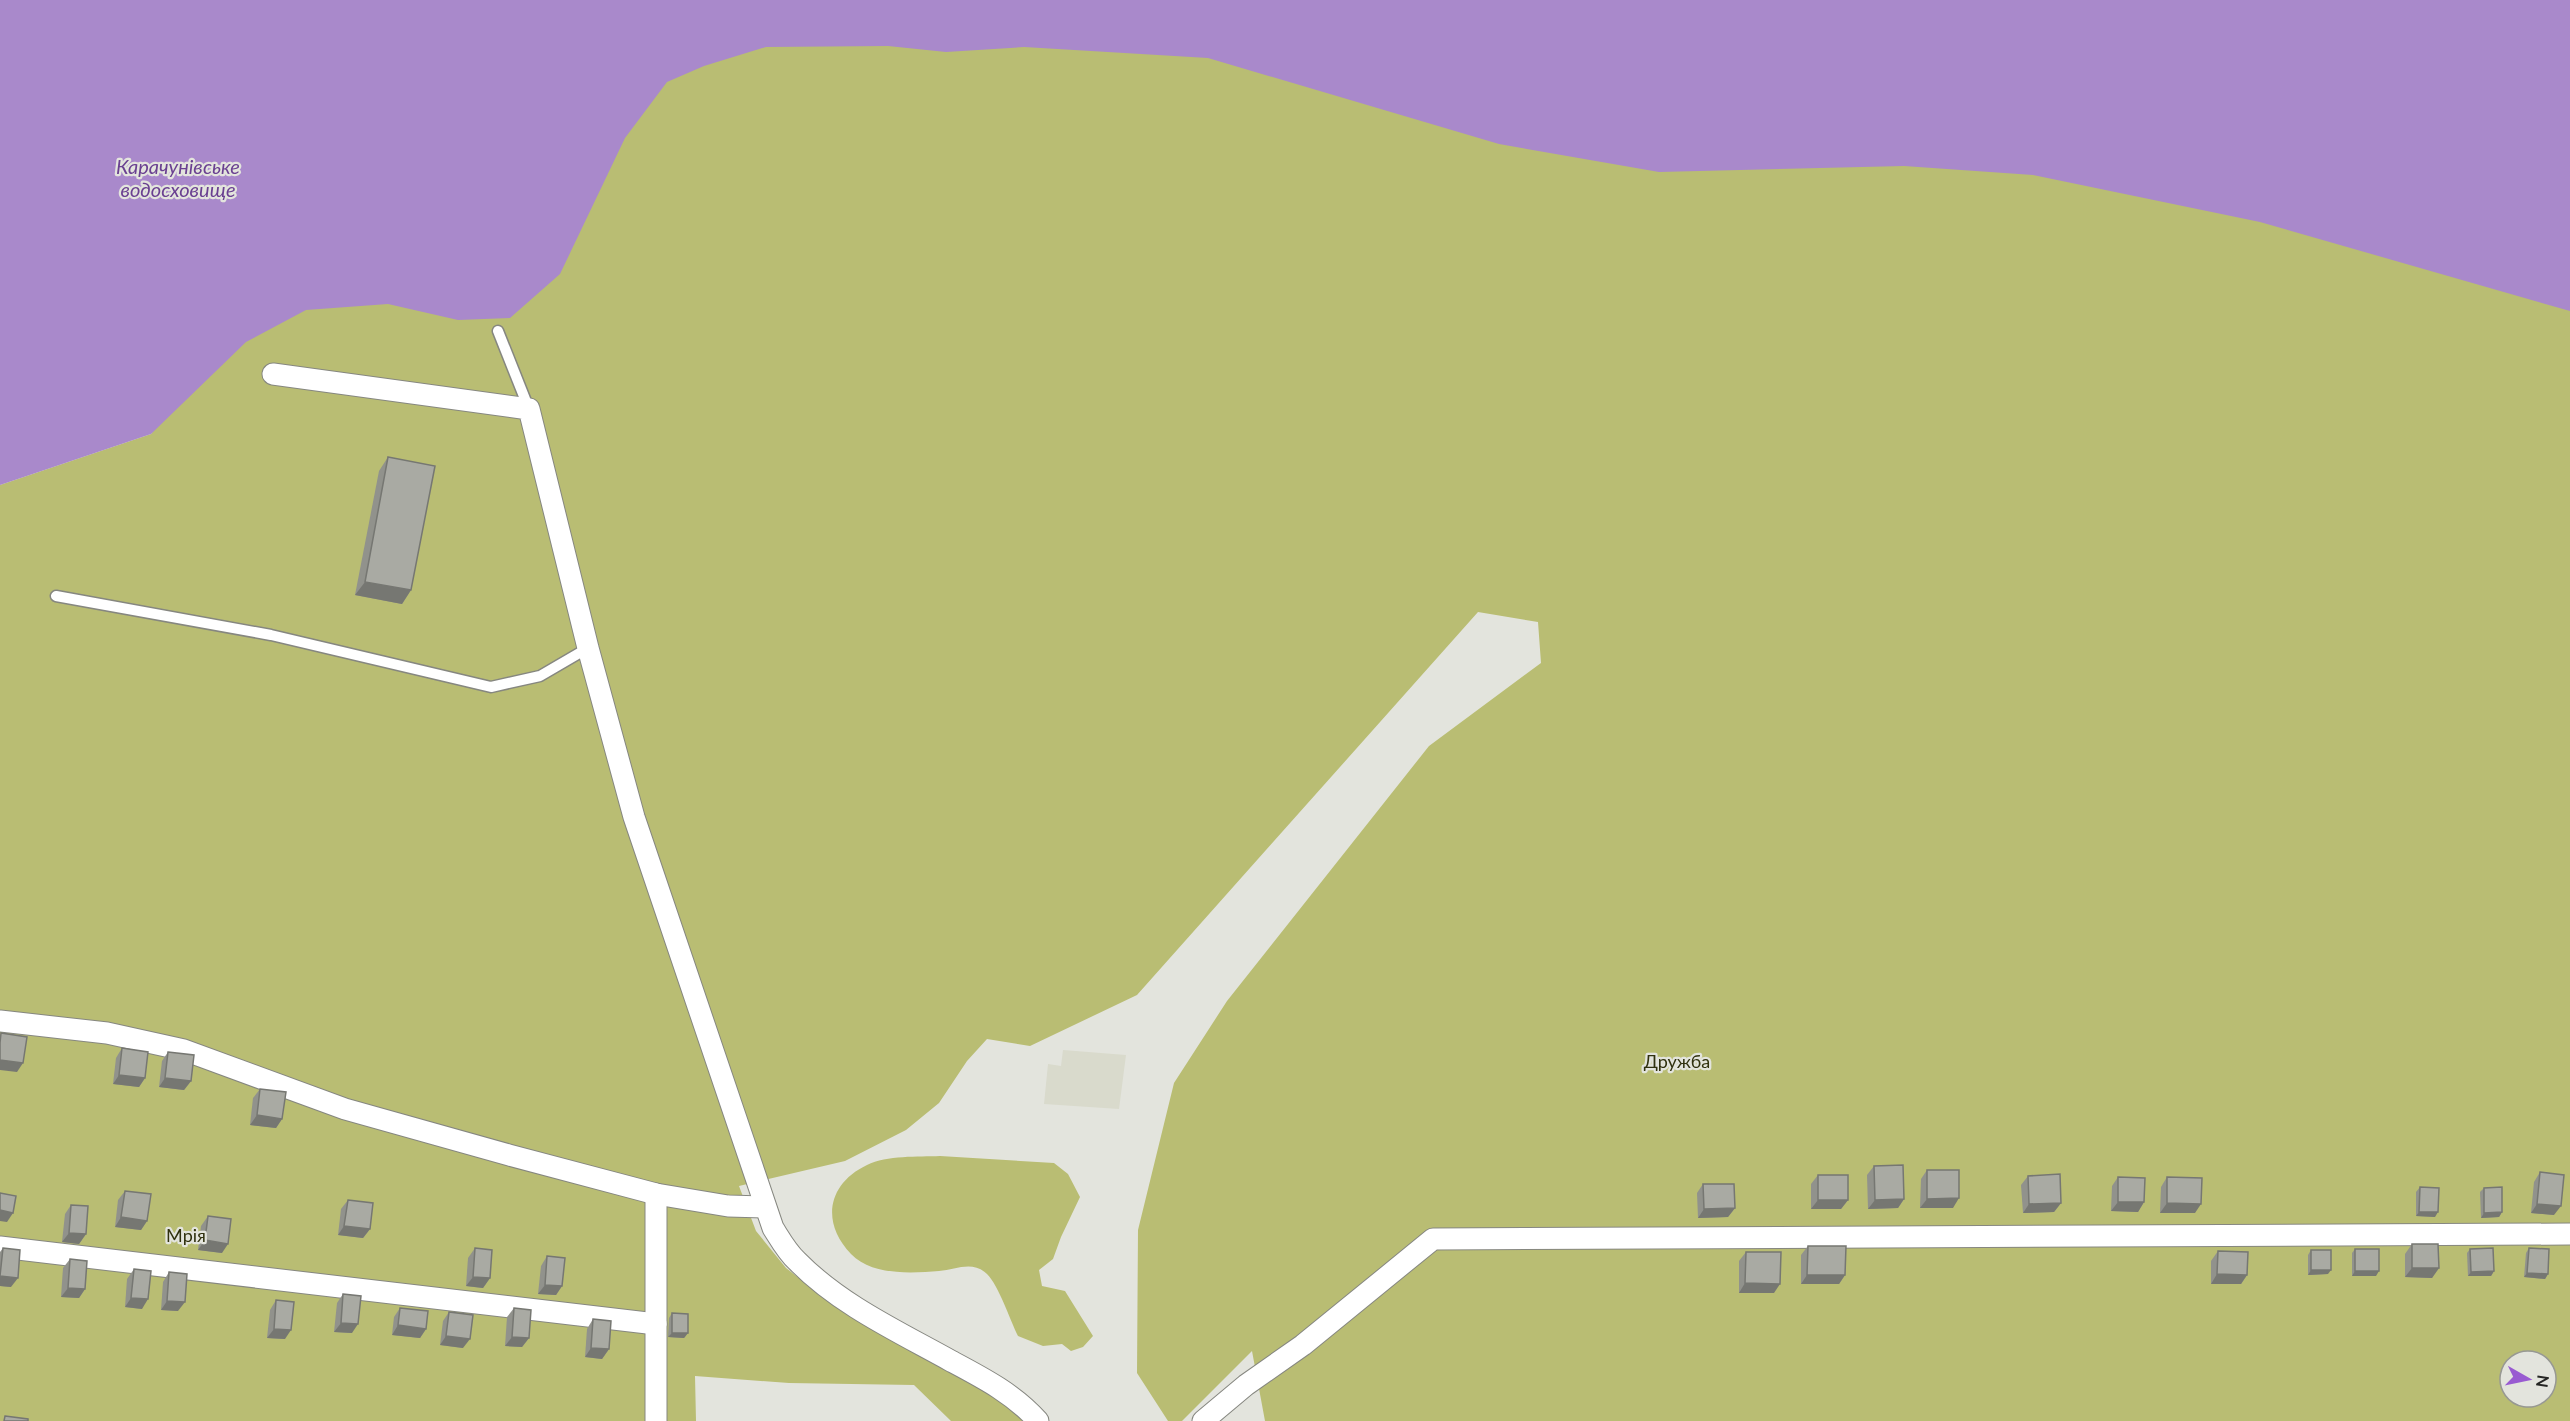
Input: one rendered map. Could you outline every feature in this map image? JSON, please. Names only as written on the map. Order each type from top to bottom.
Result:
[{"type":"street","points":[[273,374],[529,410],[588,648],[634,817],[772,1228],[796,1260],[828,1289],[874,1319],[995,1385],[1026,1407],[1038,1421]]},
{"type":"street","points":[[0,1021],[107,1033],[184,1050],[345,1109],[656,1194],[728,1206],[764,1207]]},
{"type":"street","points":[[656,1194],[656,1421]]},
{"type":"street","points":[[1203,1421],[1246,1385],[1303,1345],[1433,1239],[2570,1234]]},
{"type":"street","points":[[0,1247],[656,1324]]},
{"type":"lane","points":[[498,330],[529,410]]},
{"type":"lane","points":[[56,596],[271,635],[491,687],[540,676],[588,648]]},
{"type":"shaded area","points":[[1063,1050],[1126,1055],[1119,1109],[1044,1104],[1048,1064],[1061,1066]]},
{"type":"green space","points":[[951,23],[2570,194],[2570,1421],[1265,1421],[1252,1351],[1182,1421],[1168,1421],[1137,1373],[1138,1230],[1174,1083],[1227,1001],[1429,746],[1541,663],[1538,622],[1478,612],[1137,995],[1030,1046],[987,1039],[967,1061],[939,1103],[906,1130],[845,1161],[739,1186],[756,1231],[786,1268],[827,1300],[990,1392],[1027,1421],[951,1421],[914,1385],[789,1383],[695,1376],[696,1421],[0,1421],[0,485],[151,434],[438,26]]},
{"type":"green space","points":[[940,1156],[1054,1163],[1068,1174],[1080,1197],[1053,1259],[1039,1270],[1042,1286],[1065,1291],[1093,1336],[1083,1347],[1071,1351],[1062,1344],[1043,1346],[1018,1336],[996,1286],[987,1274],[976,1267],[917,1272],[881,1270],[860,1261],[841,1242],[832,1217],[833,1205],[836,1193],[854,1173],[867,1165],[884,1160]]},
{"type":"water","name":"Карачунівське водосховище","points":[[0,0],[2570,0],[2570,311],[2260,222],[2033,175],[1904,166],[1659,172],[1499,144],[1208,58],[1024,47],[946,52],[888,46],[766,47],[704,66],[667,82],[625,138],[560,274],[510,318],[458,320],[388,304],[306,310],[246,342],[151,434],[0,485]]},
{"type":"building","points":[[388,457],[435,466],[411,590],[365,582]]},
{"type":"building","points":[[1,1033],[27,1037],[23,1063],[0,1060]]},
{"type":"building","points":[[122,1048],[148,1052],[145,1078],[119,1075]]},
{"type":"building","points":[[168,1052],[194,1055],[191,1081],[165,1078]]},
{"type":"building","points":[[260,1089],[286,1092],[282,1119],[257,1115]]},
{"type":"building","points":[[1903,1165],[1904,1199],[1875,1200],[1874,1166]]},
{"type":"building","points":[[1927,1170],[1959,1170],[1959,1198],[1927,1199]]},
{"type":"building","points":[[2540,1172],[2564,1175],[2561,1206],[2537,1204]]},
{"type":"building","points":[[2060,1174],[2061,1203],[2029,1204],[2028,1176]]},
{"type":"building","points":[[1818,1175],[1848,1175],[1848,1200],[1818,1200]]},
{"type":"building","points":[[2118,1177],[2145,1178],[2144,1202],[2118,1202]]},
{"type":"building","points":[[2167,1177],[2202,1178],[2201,1204],[2167,1203]]},
{"type":"building","points":[[1703,1184],[1734,1184],[1735,1208],[1704,1209]]},
{"type":"building","points":[[2420,1187],[2439,1188],[2438,1212],[2419,1212]]},
{"type":"building","points":[[2502,1187],[2502,1212],[2484,1213],[2484,1188]]},
{"type":"building","points":[[125,1191],[151,1194],[147,1221],[121,1217]]},
{"type":"building","points":[[0,1193],[16,1196],[13,1213],[0,1210]]},
{"type":"building","points":[[348,1200],[373,1203],[370,1229],[344,1226]]},
{"type":"building","points":[[71,1205],[88,1206],[86,1234],[69,1233]]},
{"type":"building","points":[[208,1216],[231,1219],[228,1244],[205,1240]]},
{"type":"building","points":[[2412,1244],[2438,1244],[2439,1268],[2412,1268]]},
{"type":"building","points":[[1808,1246],[1846,1246],[1845,1275],[1807,1275]]},
{"type":"building","points":[[3,1248],[20,1250],[18,1278],[0,1276]]},
{"type":"building","points":[[475,1248],[492,1250],[490,1278],[473,1277]]},
{"type":"building","points":[[2493,1248],[2494,1271],[2471,1272],[2470,1249]]},
{"type":"building","points":[[2529,1248],[2549,1249],[2548,1274],[2527,1273]]},
{"type":"building","points":[[2355,1249],[2379,1249],[2379,1271],[2355,1271]]},
{"type":"building","points":[[2311,1250],[2331,1250],[2331,1270],[2311,1270]]},
{"type":"building","points":[[2218,1251],[2248,1252],[2247,1275],[2217,1274]]},
{"type":"building","points":[[1746,1252],[1781,1252],[1780,1284],[1745,1283]]},
{"type":"building","points":[[547,1256],[565,1258],[562,1286],[545,1285]]},
{"type":"building","points":[[70,1259],[87,1261],[85,1289],[68,1288]]},
{"type":"building","points":[[134,1269],[151,1271],[148,1299],[131,1298]]},
{"type":"building","points":[[169,1272],[187,1274],[185,1302],[167,1301]]},
{"type":"building","points":[[343,1294],[361,1296],[358,1324],[341,1323]]},
{"type":"building","points":[[276,1300],[294,1302],[291,1330],[274,1329]]},
{"type":"building","points":[[400,1308],[428,1311],[426,1329],[398,1325]]},
{"type":"building","points":[[514,1308],[531,1310],[529,1338],[512,1337]]},
{"type":"building","points":[[449,1312],[473,1315],[470,1339],[446,1336]]},
{"type":"building","points":[[672,1313],[688,1314],[688,1333],[672,1333]]},
{"type":"building","points":[[593,1319],[611,1321],[609,1349],[591,1348]]},
{"type":"building","points":[[5,1416],[28,1419],[28,1421],[4,1421]]},
{"type":"park label","name":"Дружба","points":[[1677,1061]]},
{"type":"park label","name":"Мрія","points":[[186,1235]]}]
